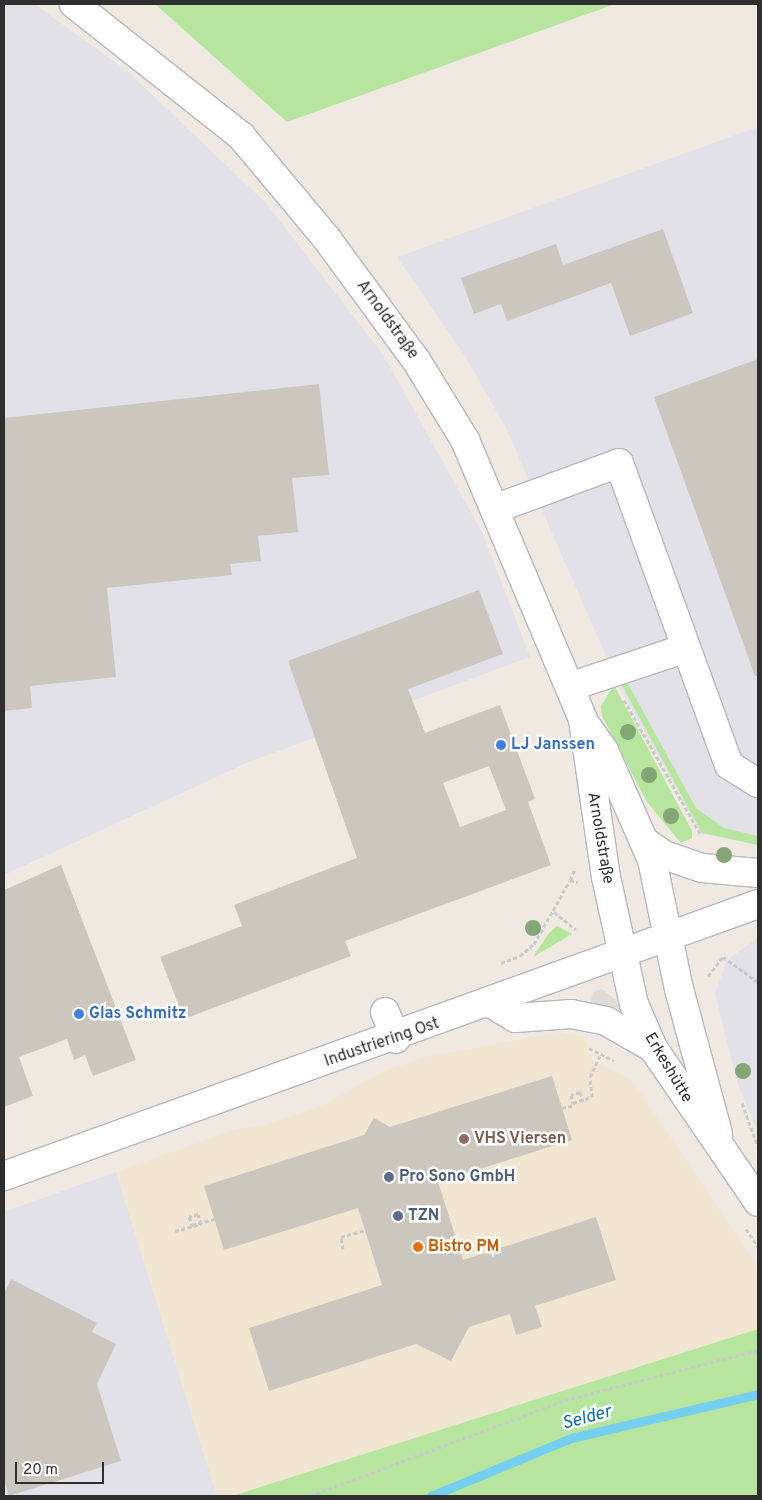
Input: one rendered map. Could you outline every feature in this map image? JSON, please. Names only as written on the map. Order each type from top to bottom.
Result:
[{"type":"street","name":"Arnoldstraße","points":[[74,4],[241,136],[327,239],[416,360],[465,440],[497,508],[572,686],[583,720],[586,761],[622,956]]},
{"type":"street","points":[[497,508],[619,463],[729,765],[758,783]]},
{"type":"street","points":[[572,686],[686,648]]},
{"type":"street","name":"Arnoldstraße","points":[[583,720],[604,751],[644,841],[669,938]]},
{"type":"street","points":[[644,841],[664,855],[702,868],[758,873]]},
{"type":"street","name":"Industriering Ost","points":[[4,1176],[492,1004],[758,904]]},
{"type":"street","name":"Erkeshütte","points":[[669,938],[720,1143]]},
{"type":"street","name":"Erkeshütte","points":[[622,956],[634,1004],[653,1048],[698,1118],[720,1143],[758,1202]]},
{"type":"street","points":[[492,1004],[515,1018],[571,1014],[606,1021],[653,1048]]},
{"type":"street","points":[[385,1012],[396,1038]]},
{"type":"path","points":[[619,690],[676,796],[706,840]]},
{"type":"path","points":[[576,930],[554,912],[570,880],[581,883]]},
{"type":"path","points":[[708,976],[723,957],[758,982]]},
{"type":"path","points":[[562,1108],[583,1102],[580,1092],[571,1094],[573,1103],[592,1097],[590,1077],[600,1056]]},
{"type":"path","points":[[175,1231],[202,1224],[198,1214],[189,1217],[192,1226],[214,1219]]},
{"type":"path","points":[[343,1249],[342,1237],[365,1230]]},
{"type":"path","points":[[310,1496],[565,1400],[758,1350]]},
{"type":"shaded area","points":[[4,4],[34,4],[126,70],[266,203],[384,356],[483,534],[530,657],[251,761],[4,875]]},
{"type":"shaded area","points":[[758,127],[758,843],[717,832],[702,835],[621,690],[505,426],[465,356],[397,257]]},
{"type":"shaded area","points":[[758,938],[758,1133],[737,1082],[715,993],[727,960]]},
{"type":"shaded area","points":[[602,989],[616,1000],[620,1009],[590,1005],[593,992]]},
{"type":"shaded area","points":[[559,1032],[583,1037],[592,1060],[631,1079],[758,1267],[758,1329],[232,1496],[217,1496],[116,1172],[237,1129],[266,1125],[326,1104],[380,1073],[422,1058]]},
{"type":"shaded area","points":[[116,1172],[217,1496],[4,1496],[4,1212]]},
{"type":"green space","points":[[155,4],[615,4],[287,122]]},
{"type":"green space","points":[[619,680],[627,682],[696,808],[724,828],[758,836],[758,845],[702,833]]},
{"type":"green space","points":[[614,685],[692,831],[692,838],[681,843],[647,802],[602,716],[601,706]]},
{"type":"green space","points":[[557,926],[572,934],[533,957],[549,933]]},
{"type":"green space","points":[[758,1329],[758,1496],[232,1496]]},
{"type":"building","points":[[663,229],[693,313],[630,336],[611,283],[507,321],[501,304],[474,314],[461,278],[556,244],[563,265]]},
{"type":"building","points":[[758,359],[758,676],[755,676],[654,397]]},
{"type":"building","points":[[319,384],[329,475],[292,478],[298,532],[258,536],[261,561],[230,564],[232,575],[107,588],[116,677],[30,686],[32,708],[4,711],[4,418]]},
{"type":"building","points":[[479,590],[503,654],[408,689],[425,733],[500,705],[535,799],[528,802],[551,865],[345,941],[351,956],[184,1019],[160,957],[242,926],[234,905],[357,858],[288,661]],"holes":[[[489,766],[506,810],[460,827],[443,783]]]},
{"type":"building","points":[[61,865],[136,1060],[93,1076],[85,1055],[74,1060],[67,1039],[19,1057],[33,1096],[4,1107],[4,890]]},
{"type":"building","points":[[552,1076],[572,1140],[438,1182],[463,1260],[596,1217],[616,1280],[535,1306],[542,1327],[516,1335],[510,1314],[469,1327],[451,1361],[416,1344],[269,1391],[249,1328],[382,1285],[365,1230],[358,1208],[224,1250],[204,1186],[364,1135],[374,1118],[390,1127]]},
{"type":"building","points":[[11,1279],[97,1323],[92,1332],[116,1344],[97,1384],[121,1461],[9,1496],[4,1479],[4,1294]]},
{"type":"waterway","name":"Selder","points":[[431,1496],[571,1438],[758,1394]]},
{"type":"place","name":"LJ Janssen","points":[[501,745]]},
{"type":"place","name":"Glas Schmitz","points":[[79,1014]]},
{"type":"place","name":"VHS Viersen","points":[[464,1139]]},
{"type":"place","name":"Pro Sono GmbH","points":[[389,1177]]},
{"type":"place","name":"TZN","points":[[398,1216]]},
{"type":"place","name":"Bistro PM","points":[[418,1247]]}]
